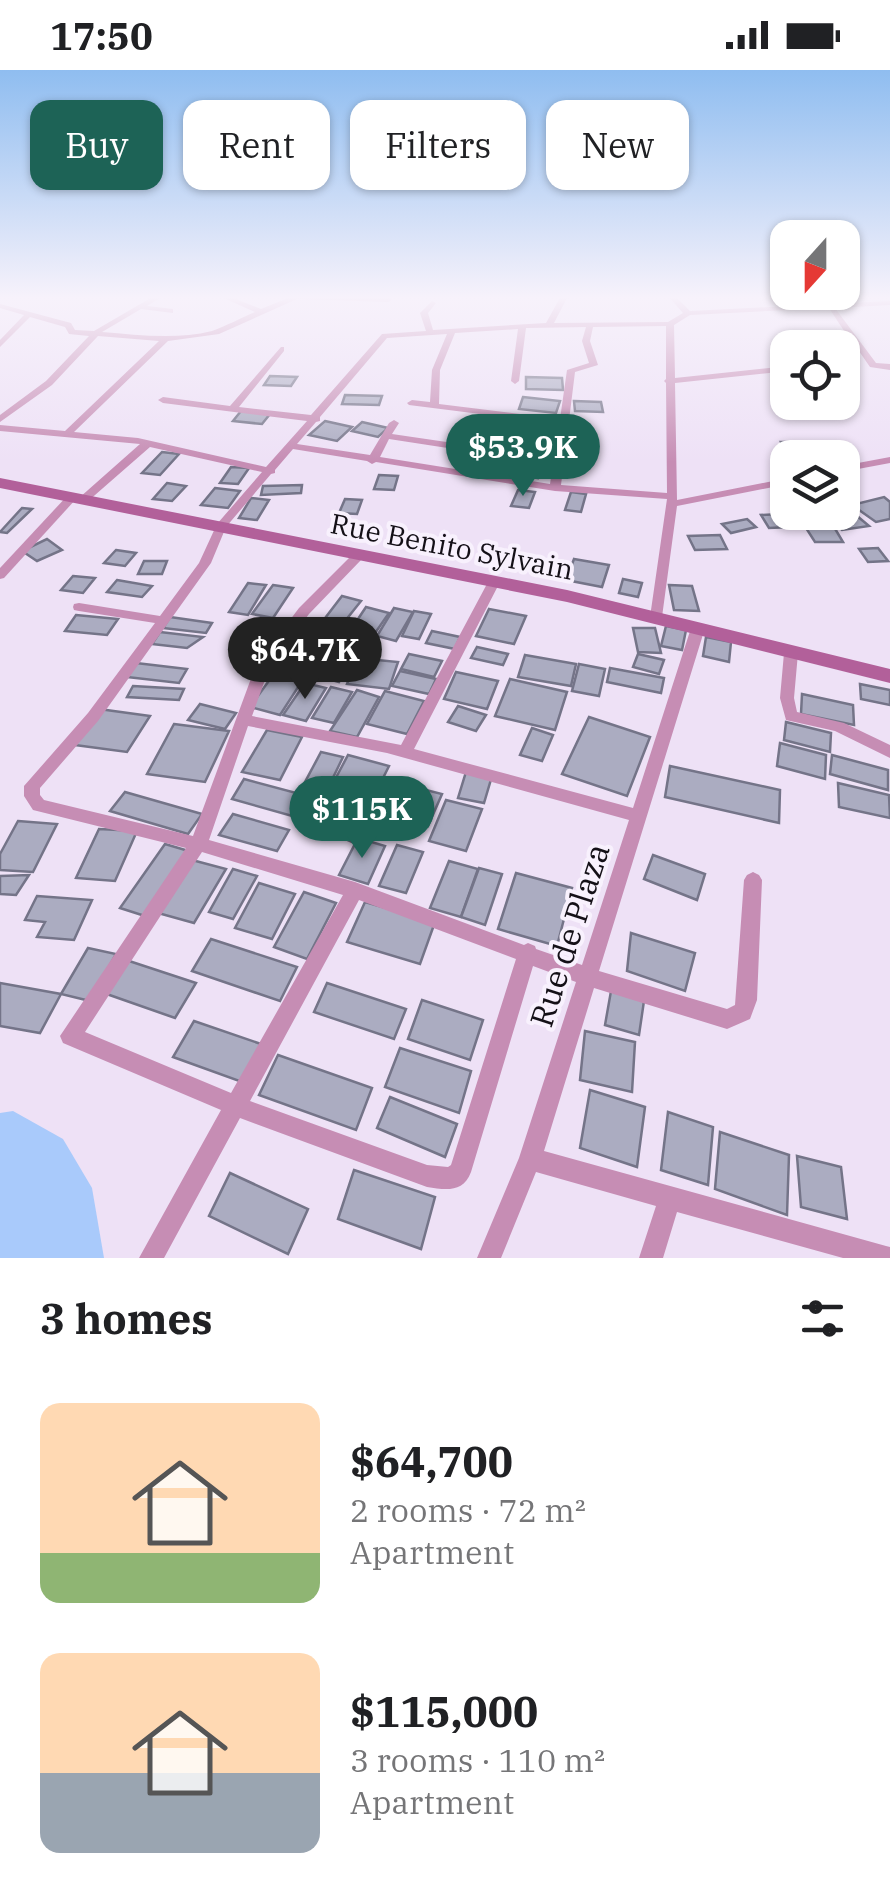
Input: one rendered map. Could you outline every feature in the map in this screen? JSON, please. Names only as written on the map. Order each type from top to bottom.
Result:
[{"type":"main road","name":"Rue Benito Sylvain","points":[[0,483],[656,617],[890,676]]},
{"type":"street","points":[[0,419],[50,383],[78,351]]},
{"type":"street","points":[[69,432],[153,351]]},
{"type":"street","points":[[232,409],[279,351]]},
{"type":"street","points":[[372,351],[221,526],[205,563],[93,716],[32,786],[32,796],[39,805],[199,844],[354,890],[586,974],[727,1019],[743,1012],[753,880]]},
{"type":"street","points":[[434,407],[436,370],[443,351]]},
{"type":"street","points":[[516,381],[519,351]]},
{"type":"street","points":[[555,488],[572,370],[594,366],[589,351]]},
{"type":"street","points":[[656,617],[671,500],[669,351]]},
{"type":"street","points":[[863,351],[873,365],[890,367]]},
{"type":"street","points":[[668,381],[770,370]]},
{"type":"street","points":[[163,400],[317,418]]},
{"type":"street","points":[[412,403],[565,422]]},
{"type":"street","points":[[372,461],[394,423]]},
{"type":"street","points":[[0,428],[148,443],[271,471]]},
{"type":"street","points":[[386,436],[467,448]]},
{"type":"street","points":[[0,575],[78,499],[148,443]]},
{"type":"street","points":[[294,446],[555,488],[671,500],[770,483]]},
{"type":"street","points":[[860,466],[890,460]]},
{"type":"street","points":[[357,557],[304,612],[263,664],[199,844],[70,1036],[233,1104],[427,1176],[452,1179],[460,1172],[528,952]]},
{"type":"street","points":[[405,752],[494,582]]},
{"type":"street","points":[[80,607],[161,620]]},
{"type":"street","name":"Rue de Plaza","points":[[489,1258],[530,1159],[698,628]]},
{"type":"street","points":[[791,653],[787,698],[792,716],[839,727],[890,752]]},
{"type":"street","points":[[243,720],[405,752],[639,816]]},
{"type":"street","points":[[151,1258],[354,890]]},
{"type":"street","points":[[530,1159],[878,1257]]},
{"type":"street","points":[[651,1258],[670,1198]]},
{"type":"water","points":[[13,1111],[63,1139],[92,1188],[104,1258],[0,1258],[0,1113]]},
{"type":"building","points":[[270,376],[297,377],[291,386],[264,385]]},
{"type":"building","points":[[526,377],[562,378],[563,390],[526,389]]},
{"type":"building","points":[[345,395],[382,396],[379,405],[342,404]]},
{"type":"building","points":[[523,397],[560,401],[556,413],[519,409]]},
{"type":"building","points":[[574,401],[601,402],[603,412],[575,411]]},
{"type":"building","points":[[241,411],[270,414],[262,424],[233,421]]},
{"type":"building","points":[[325,421],[352,427],[337,441],[309,435]]},
{"type":"building","points":[[362,422],[388,428],[378,437],[352,431]]},
{"type":"building","points":[[522,426],[541,428],[534,444],[515,441]]},
{"type":"building","points":[[162,452],[179,454],[160,475],[142,473]]},
{"type":"building","points":[[475,453],[495,455],[487,472],[466,469]]},
{"type":"building","points":[[523,460],[544,462],[538,478],[517,475]]},
{"type":"building","points":[[231,467],[249,468],[238,484],[220,483]]},
{"type":"building","points":[[379,475],[398,476],[394,490],[374,489]]},
{"type":"building","points":[[167,483],[186,486],[172,501],[153,499]]},
{"type":"building","points":[[302,485],[301,493],[261,495],[263,486]]},
{"type":"building","points":[[215,488],[240,491],[228,508],[201,505]]},
{"type":"building","points":[[518,490],[535,492],[529,508],[511,506]]},
{"type":"building","points":[[571,492],[586,494],[581,512],[565,510]]},
{"type":"building","points":[[884,497],[890,502],[890,519],[876,522],[860,511],[860,503]]},
{"type":"building","points":[[251,498],[269,500],[257,520],[239,518]]},
{"type":"building","points":[[345,499],[362,500],[357,514],[339,513]]},
{"type":"building","points":[[22,508],[32,509],[7,533],[0,532]]},
{"type":"building","points":[[761,515],[770,515],[770,528],[769,528]]},
{"type":"building","points":[[747,519],[756,527],[731,533],[722,524]]},
{"type":"building","points":[[807,530],[836,530],[843,542],[815,542]]},
{"type":"building","points":[[720,535],[727,549],[695,550],[688,536]]},
{"type":"building","points":[[47,539],[62,550],[37,561],[22,551]]},
{"type":"building","points":[[878,548],[888,561],[868,562],[859,549]]},
{"type":"building","points":[[116,550],[136,553],[125,566],[104,563]]},
{"type":"building","points":[[574,559],[609,565],[602,587],[566,580]]},
{"type":"building","points":[[144,561],[167,561],[162,574],[138,574]]},
{"type":"building","points":[[73,576],[95,578],[83,593],[61,590]]},
{"type":"building","points":[[623,579],[642,583],[638,597],[619,593]]},
{"type":"building","points":[[117,580],[152,586],[142,597],[107,592]]},
{"type":"building","points":[[248,583],[266,585],[248,615],[229,612]]},
{"type":"building","points":[[273,585],[293,588],[273,618],[252,614]]},
{"type":"building","points":[[669,585],[692,586],[699,611],[674,610]]},
{"type":"building","points":[[342,596],[361,601],[337,631],[319,626]]},
{"type":"building","points":[[366,607],[389,613],[373,636],[350,631]]},
{"type":"building","points":[[394,608],[413,612],[396,641],[377,636]]},
{"type":"building","points":[[489,609],[526,616],[514,644],[476,636]]},
{"type":"building","points":[[414,611],[431,614],[419,639],[402,636]]},
{"type":"building","points":[[76,615],[118,619],[107,635],[65,631]]},
{"type":"building","points":[[170,617],[212,623],[206,633],[163,628]]},
{"type":"building","points":[[666,626],[686,630],[682,650],[661,646]]},
{"type":"building","points":[[633,628],[655,628],[661,653],[638,652]]},
{"type":"building","points":[[432,631],[460,637],[455,649],[426,643]]},
{"type":"building","points":[[160,632],[203,637],[187,648],[152,644]]},
{"type":"building","points":[[706,637],[731,642],[729,662],[703,656]]},
{"type":"building","points":[[302,639],[329,646],[310,674],[282,667]]},
{"type":"building","points":[[477,647],[508,654],[503,665],[471,658]]},
{"type":"building","points":[[332,648],[357,654],[339,682],[313,675]]},
{"type":"building","points":[[409,654],[442,661],[434,677],[401,669]]},
{"type":"building","points":[[638,654],[664,660],[659,674],[633,667]]},
{"type":"building","points":[[525,655],[576,664],[571,686],[518,677]]},
{"type":"building","points":[[357,658],[398,662],[389,689],[347,684]]},
{"type":"building","points":[[136,663],[187,669],[179,683],[127,677]]},
{"type":"building","points":[[579,664],[605,669],[599,696],[572,691]]},
{"type":"building","points":[[610,668],[664,678],[661,693],[607,682]]},
{"type":"building","points":[[276,671],[304,678],[280,715],[250,707]]},
{"type":"building","points":[[400,671],[436,679],[429,694],[392,686]]},
{"type":"building","points":[[456,672],[498,681],[487,709],[444,699]]},
{"type":"building","points":[[510,679],[567,692],[555,730],[495,716]]},
{"type":"building","points":[[305,683],[326,688],[306,721],[283,715]]},
{"type":"building","points":[[860,684],[890,690],[890,705],[861,699]]},
{"type":"building","points":[[133,686],[184,689],[179,700],[127,697]]},
{"type":"building","points":[[331,687],[352,692],[334,723],[312,718]]},
{"type":"building","points":[[357,690],[379,697],[357,737],[330,731]]},
{"type":"building","points":[[385,691],[424,701],[407,734],[367,724]]},
{"type":"building","points":[[802,694],[853,705],[854,725],[801,714]]},
{"type":"building","points":[[200,704],[236,713],[225,729],[188,720]]},
{"type":"building","points":[[458,706],[486,715],[476,731],[448,722]]},
{"type":"building","points":[[99,709],[150,716],[127,752],[75,745]]},
{"type":"building","points":[[589,717],[650,737],[627,796],[562,774]]},
{"type":"building","points":[[786,722],[831,733],[830,752],[784,740]]},
{"type":"building","points":[[174,724],[229,731],[205,782],[147,774]]},
{"type":"building","points":[[532,728],[553,735],[542,761],[520,755]]},
{"type":"building","points":[[267,730],[302,737],[280,780],[242,772]]},
{"type":"building","points":[[780,743],[826,755],[825,779],[777,766]]},
{"type":"building","points":[[321,752],[343,757],[328,788],[305,782]]},
{"type":"building","points":[[348,755],[389,766],[373,798],[331,787]]},
{"type":"building","points":[[832,755],[888,770],[888,790],[830,774]]},
{"type":"building","points":[[670,766],[780,790],[779,823],[665,797]]},
{"type":"building","points":[[466,772],[492,776],[484,803],[458,798]]},
{"type":"building","points":[[244,779],[315,798],[303,819],[232,799]]},
{"type":"building","points":[[391,781],[442,794],[428,826],[376,812]]},
{"type":"building","points":[[838,783],[889,795],[890,818],[839,807]]},
{"type":"building","points":[[125,792],[202,814],[188,834],[110,811]]},
{"type":"building","points":[[446,800],[482,809],[466,851],[429,841]]},
{"type":"building","points":[[321,806],[365,824],[352,842],[309,823]]},
{"type":"building","points":[[233,814],[289,830],[277,851],[219,835]]},
{"type":"building","points":[[18,821],[57,824],[33,872],[0,870],[0,854]]},
{"type":"building","points":[[99,829],[137,831],[115,881],[76,878]]},
{"type":"building","points":[[358,838],[385,846],[368,884],[339,875]]},
{"type":"building","points":[[165,844],[192,852],[148,917],[120,908]]},
{"type":"building","points":[[397,845],[423,852],[406,893],[379,886]]},
{"type":"building","points":[[653,855],[705,874],[697,900],[644,879]]},
{"type":"building","points":[[192,860],[226,869],[194,923],[158,913]]},
{"type":"building","points":[[449,861],[478,869],[461,917],[430,908]]},
{"type":"building","points":[[479,868],[502,874],[485,925],[461,917]]},
{"type":"building","points":[[233,869],[257,876],[233,919],[209,912]]},
{"type":"building","points":[[516,873],[572,888],[557,946],[498,929]]},
{"type":"building","points":[[29,875],[16,895],[0,894],[0,876]]},
{"type":"building","points":[[259,883],[295,894],[272,939],[235,928]]},
{"type":"building","points":[[304,892],[336,903],[307,959],[274,947]]},
{"type":"building","points":[[37,896],[92,900],[74,940],[37,937],[45,922],[25,920]]},
{"type":"building","points":[[365,902],[435,922],[420,964],[347,942]]},
{"type":"building","points":[[631,933],[695,953],[685,991],[627,971]]},
{"type":"building","points":[[211,939],[297,967],[280,1001],[192,971]]},
{"type":"building","points":[[88,948],[116,954],[90,1001],[61,994]]},
{"type":"building","points":[[123,959],[196,983],[175,1018],[101,992]]},
{"type":"building","points":[[0,983],[61,994],[40,1033],[0,1026]]},
{"type":"building","points":[[327,983],[406,1009],[394,1039],[314,1012]]},
{"type":"building","points":[[611,991],[644,1001],[639,1035],[605,1025]]},
{"type":"building","points":[[422,1000],[483,1020],[470,1060],[408,1039]]},
{"type":"building","points":[[194,1021],[261,1044],[242,1082],[173,1057]]},
{"type":"building","points":[[585,1031],[635,1042],[632,1092],[580,1080]]},
{"type":"building","points":[[400,1048],[471,1071],[459,1113],[385,1087]]},
{"type":"building","points":[[278,1055],[372,1088],[356,1130],[259,1095]]},
{"type":"building","points":[[590,1090],[645,1107],[637,1167],[580,1148]]},
{"type":"building","points":[[390,1097],[457,1124],[445,1157],[377,1128]]},
{"type":"building","points":[[668,1112],[713,1127],[708,1185],[661,1170]]},
{"type":"building","points":[[720,1132],[789,1155],[787,1215],[715,1189]]},
{"type":"building","points":[[797,1156],[841,1167],[847,1219],[801,1207]]},
{"type":"building","points":[[354,1170],[435,1197],[421,1249],[338,1219]]},
{"type":"building","points":[[230,1173],[308,1209],[288,1254],[209,1216]]}]
